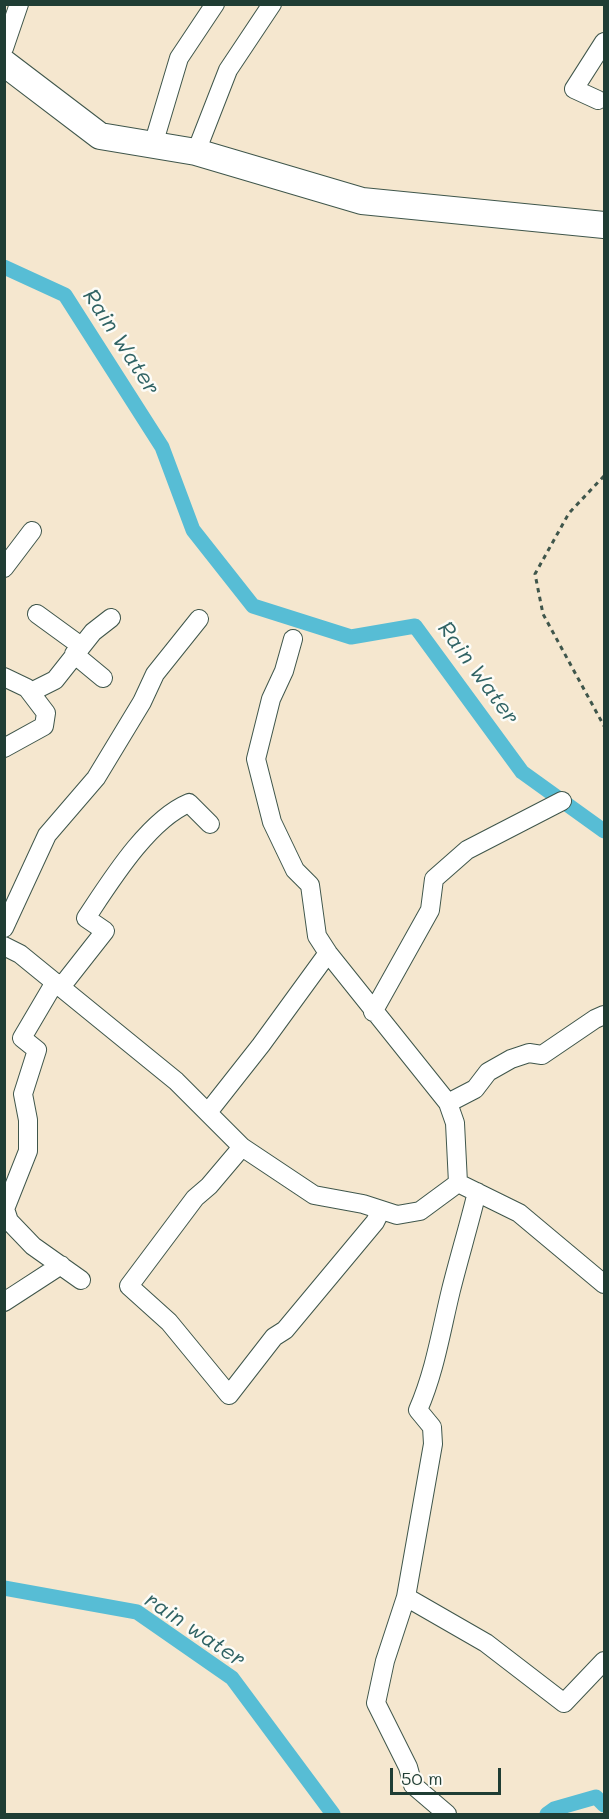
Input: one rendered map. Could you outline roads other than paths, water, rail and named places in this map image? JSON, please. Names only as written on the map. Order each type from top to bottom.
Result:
[{"type":"street","points":[[4,48],[20,4]]},
{"type":"street","points":[[153,145],[179,58],[215,4]]},
{"type":"street","points":[[196,152],[228,70],[272,4]]},
{"type":"street","points":[[598,100],[574,90],[604,42]]},
{"type":"street","points":[[4,63],[100,136],[196,152],[362,201],[604,225]]},
{"type":"street","points":[[4,568],[32,531]]},
{"type":"street","points":[[37,614],[78,650],[103,678]]},
{"type":"street","points":[[31,692],[55,680],[78,650],[111,618]]},
{"type":"street","points":[[4,928],[47,835],[96,778],[142,702],[155,674],[199,619]]},
{"type":"street","points":[[293,639],[284,671],[271,699],[256,759],[272,822],[296,870],[310,885],[317,936],[373,1012],[448,1103],[455,1122],[458,1183]]},
{"type":"street","points":[[4,677],[31,692],[46,713],[44,726],[4,748]]},
{"type":"street","points":[[373,1012],[430,910],[434,879],[467,850],[562,801]]},
{"type":"street","points":[[81,1280],[33,1246],[9,1221],[5,1209],[27,1151],[28,1120],[23,1094],[37,1050],[22,1038],[58,984],[105,931],[86,918],[124,861],[175,809],[189,803],[210,824]]},
{"type":"street","points":[[4,946],[20,954],[58,984],[209,1111],[242,1147],[314,1195],[397,1215],[420,1211],[458,1183]]},
{"type":"street","points":[[209,1111],[261,1045],[328,953]]},
{"type":"street","points":[[448,1103],[475,1089],[488,1072],[495,1068],[529,1053],[542,1055],[595,1018],[604,1015]]},
{"type":"street","points":[[242,1147],[209,1186],[195,1198],[129,1286],[169,1322],[229,1395],[274,1337],[285,1330],[311,1300],[375,1222],[381,1210]]},
{"type":"street","points":[[458,1183],[519,1213],[604,1284]]},
{"type":"street","points":[[447,1815],[414,1785],[408,1767],[376,1703],[385,1661],[406,1597],[433,1444],[432,1427],[418,1410],[428,1388],[441,1341],[477,1192]]},
{"type":"street","points":[[4,1302],[61,1265]]},
{"type":"street","points":[[406,1597],[486,1643],[564,1703],[604,1661]]},
{"type":"waterway","name":"Rain Water","points":[[4,267],[65,295],[162,447],[193,530],[253,606],[351,637],[415,626],[522,772],[604,831]]},
{"type":"waterway","name":"rain water","points":[[4,1588],[137,1612],[232,1678],[333,1814]]},
{"type":"waterway","name":"rain water","points":[[547,1814],[554,1809],[596,1797],[604,1805]]}]
